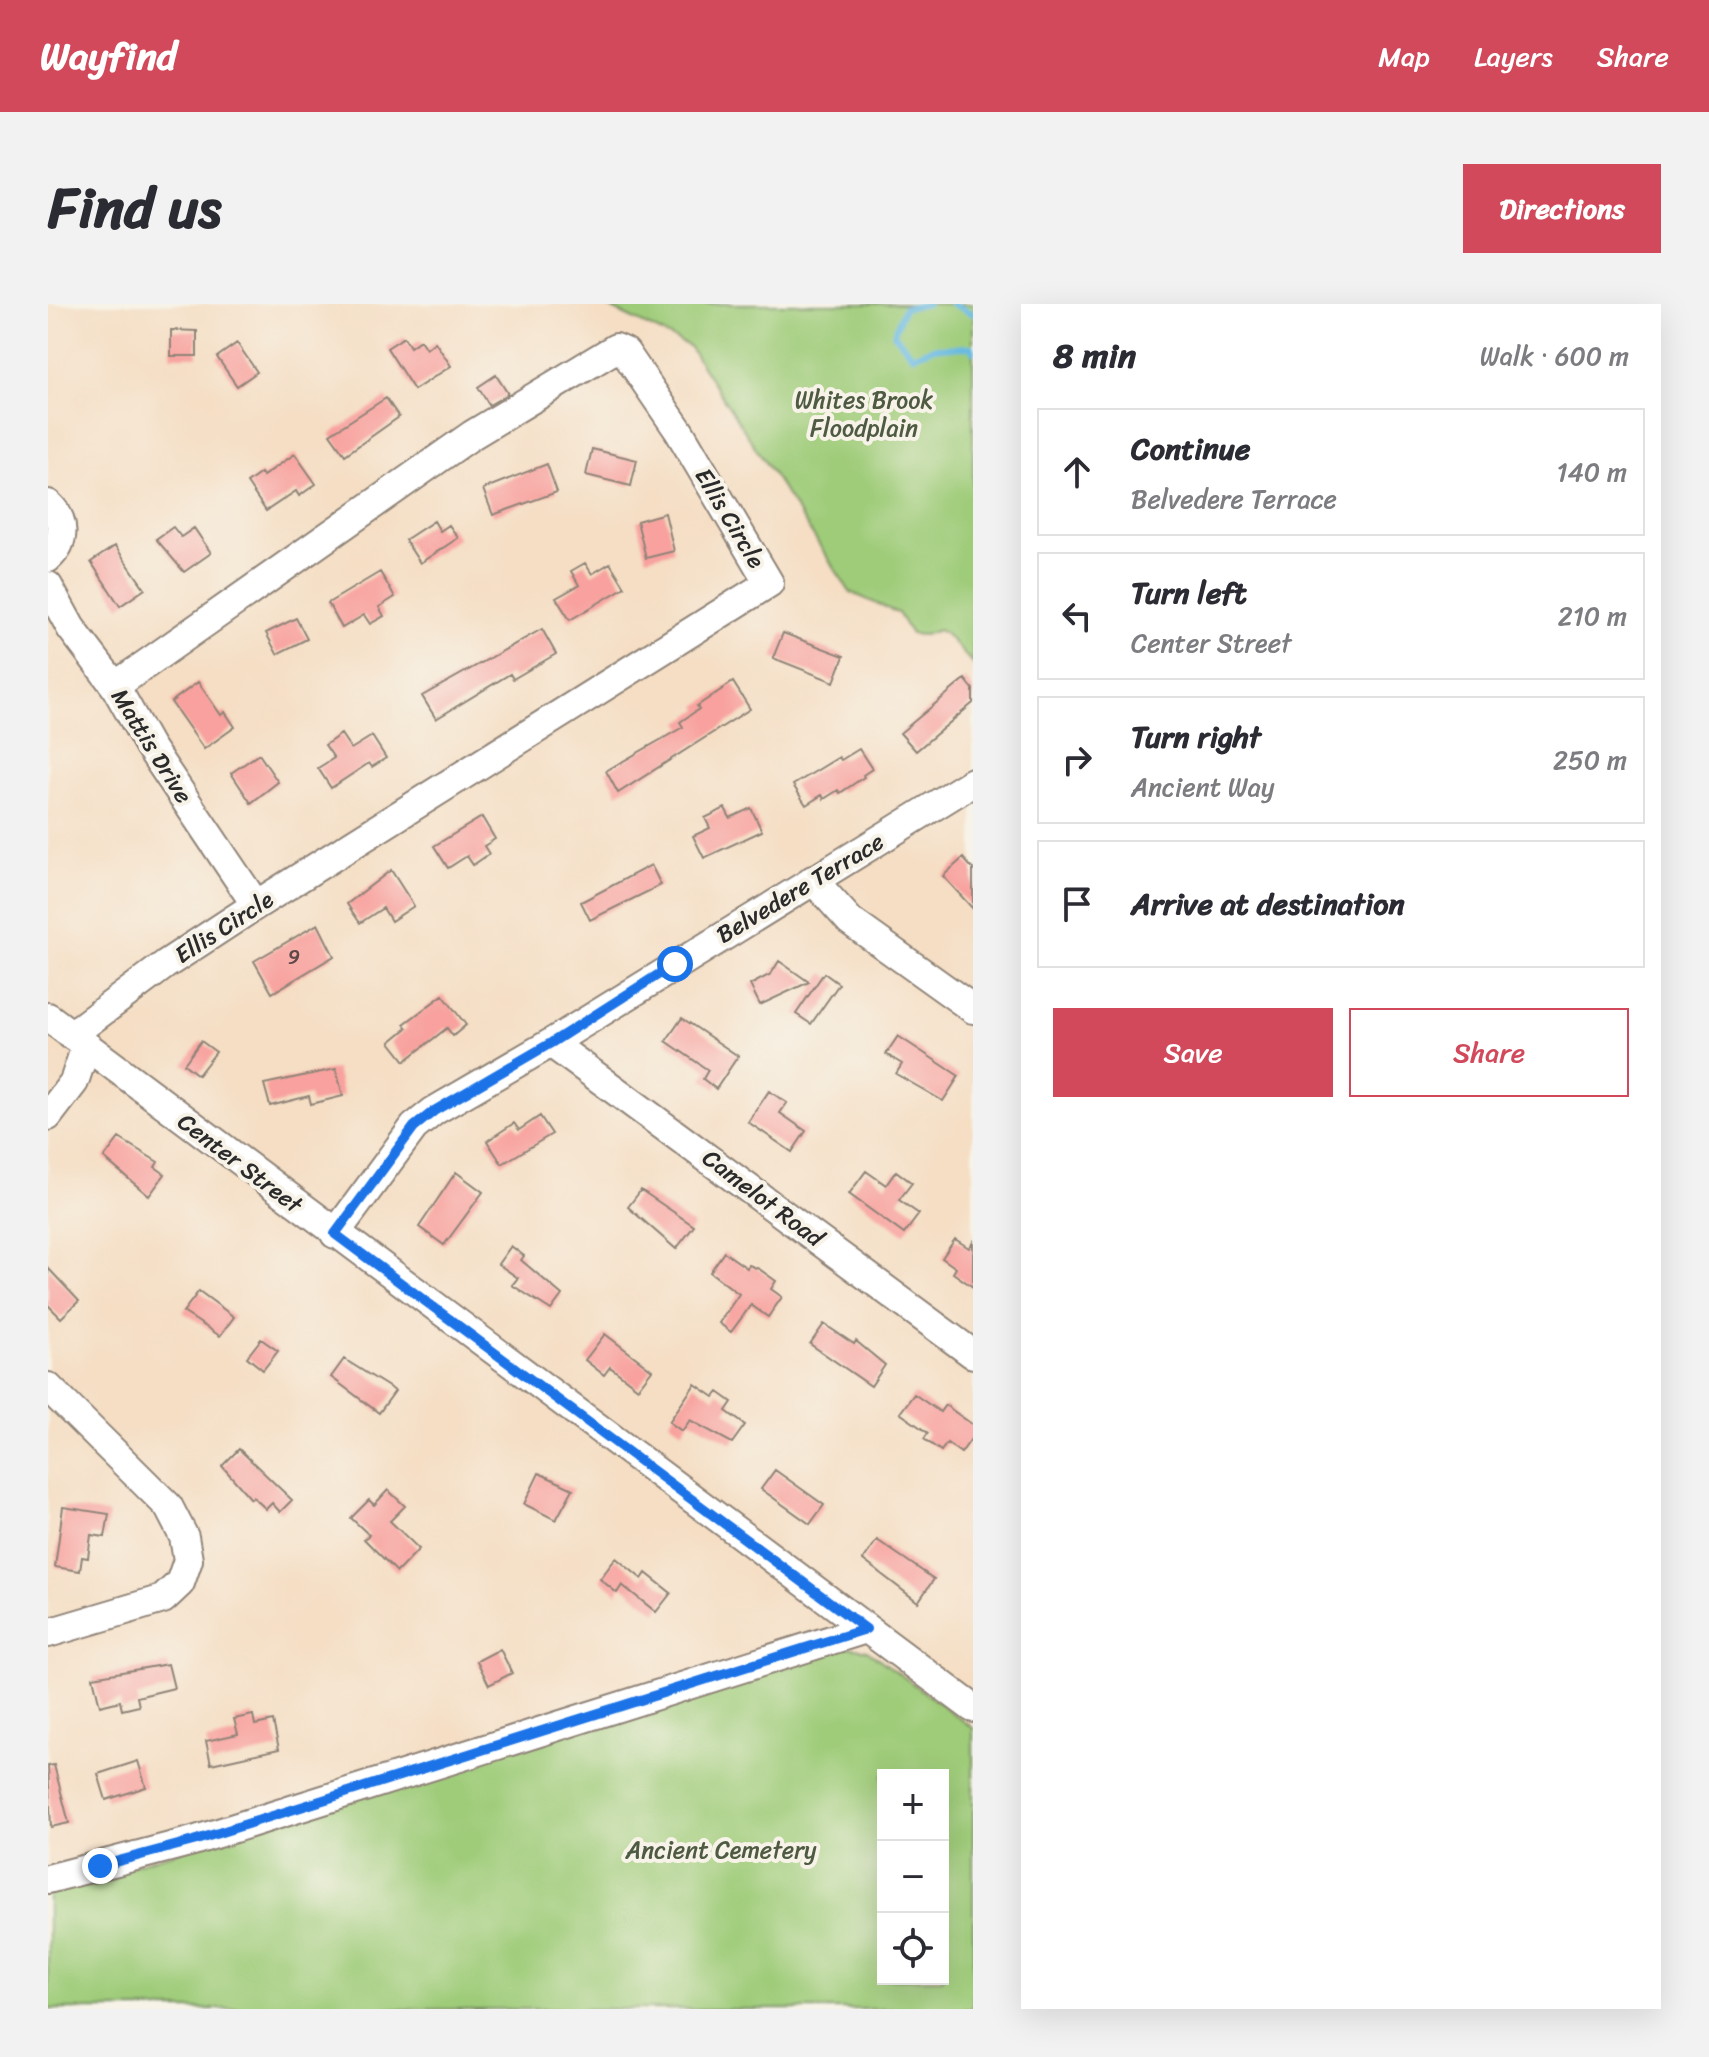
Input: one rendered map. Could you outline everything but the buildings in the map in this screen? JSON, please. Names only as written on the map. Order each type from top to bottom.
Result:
[{"type":"street","name":"Ellis Circle","points":[[78,1040],[166,964],[769,583],[679,431],[625,352],[616,348],[472,435],[115,686]]},
{"type":"street","points":[[48,504],[60,519],[62,531],[60,542],[48,558]]},
{"type":"street","name":"Mattis Drive","points":[[48,586],[71,628],[115,686],[149,746],[256,905]]},
{"type":"street","name":"Belvedere Terrace","points":[[335,1234],[414,1127],[434,1111],[551,1043],[973,782]]},
{"type":"street","points":[[813,880],[850,921],[973,1009]]},
{"type":"street","name":"Center Street","points":[[48,1017],[973,1708]]},
{"type":"street","points":[[54,1110],[74,1082],[78,1040]]},
{"type":"street","name":"Camelot Road","points":[[551,1043],[973,1354]]},
{"type":"street","points":[[54,1110],[125,1076]]},
{"type":"street","points":[[48,1387],[168,1506],[184,1537],[188,1560],[180,1583],[163,1599],[48,1633]]},
{"type":"street","points":[[48,1879],[193,1841],[866,1629]]},
{"type":"green space","name":"Whites Brook Floodplain","points":[[602,304],[973,304],[973,664],[945,633],[938,630],[924,635],[911,634],[898,613],[850,592],[689,346]]},
{"type":"green space","name":"Ancient Cemetery","points":[[844,1646],[867,1650],[973,1728],[973,2009],[48,2009],[48,1891]]},
{"type":"waterway","points":[[928,304],[904,308],[894,334],[913,356],[933,348],[972,347],[973,351]]},
{"type":"waterway","points":[[952,304],[973,314]]},
{"type":"route","points":[[100,1866],[193,1841],[866,1629],[335,1234],[414,1127],[434,1111],[551,1043],[675,964]]}]
